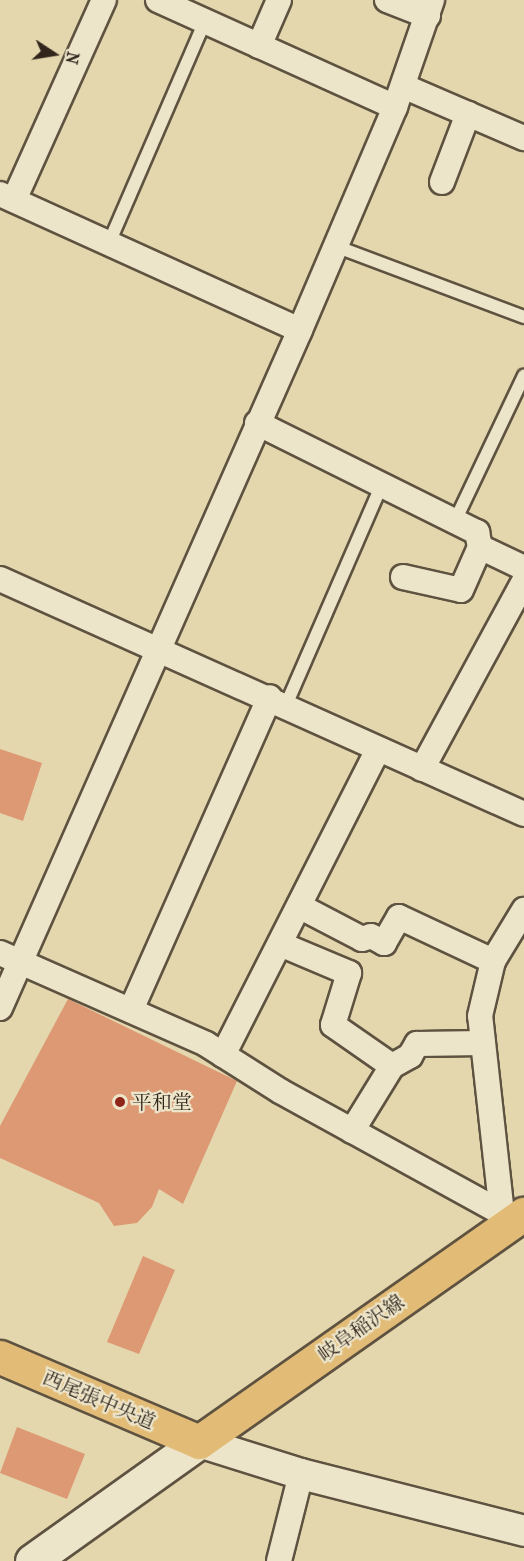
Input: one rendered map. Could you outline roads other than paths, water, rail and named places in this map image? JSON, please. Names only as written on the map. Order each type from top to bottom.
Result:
[{"type":"main road","name":"岐阜稲沢線","points":[[199,1442],[510,1219]]},
{"type":"main road","name":"西尾張中央道","points":[[0,1357],[199,1442]]},
{"type":"main road","points":[[32,1561],[199,1442]]},
{"type":"street","points":[[104,0],[7,197],[300,330]]},
{"type":"street","points":[[158,0],[259,46],[399,97],[468,114],[524,138]]},
{"type":"street","points":[[259,46],[279,0]]},
{"type":"street","points":[[0,1008],[10,957],[158,648],[300,330],[399,97],[430,8],[387,0]]},
{"type":"street","points":[[442,182],[468,114]]},
{"type":"street","points":[[257,423],[477,532],[480,547],[461,590],[403,577]]},
{"type":"street","points":[[480,547],[524,568]]},
{"type":"street","points":[[0,579],[278,701],[378,749],[524,814]]},
{"type":"street","points":[[422,769],[524,582]]},
{"type":"street","points":[[131,1010],[278,701]]},
{"type":"street","points":[[223,1055],[378,749]]},
{"type":"street","points":[[299,906],[362,939],[371,936],[384,943],[399,917],[493,961]]},
{"type":"street","points":[[510,1219],[480,1017],[493,961],[524,910]]},
{"type":"street","points":[[280,944],[349,973],[333,1025],[392,1066]]},
{"type":"street","points":[[10,957],[131,1010],[223,1055],[352,1131],[510,1219]]},
{"type":"street","points":[[352,1131],[392,1066],[410,1056],[417,1044],[483,1043]]},
{"type":"street","points":[[199,1442],[301,1474],[524,1531]]},
{"type":"street","points":[[279,1561],[301,1474]]},
{"type":"lane","points":[[109,243],[205,21]]},
{"type":"lane","points":[[334,246],[524,317]]},
{"type":"lane","points":[[455,521],[524,376]]},
{"type":"lane","points":[[278,701],[382,484]]},
{"type":"place","name":"平和堂","points":[[120,1102]]}]
